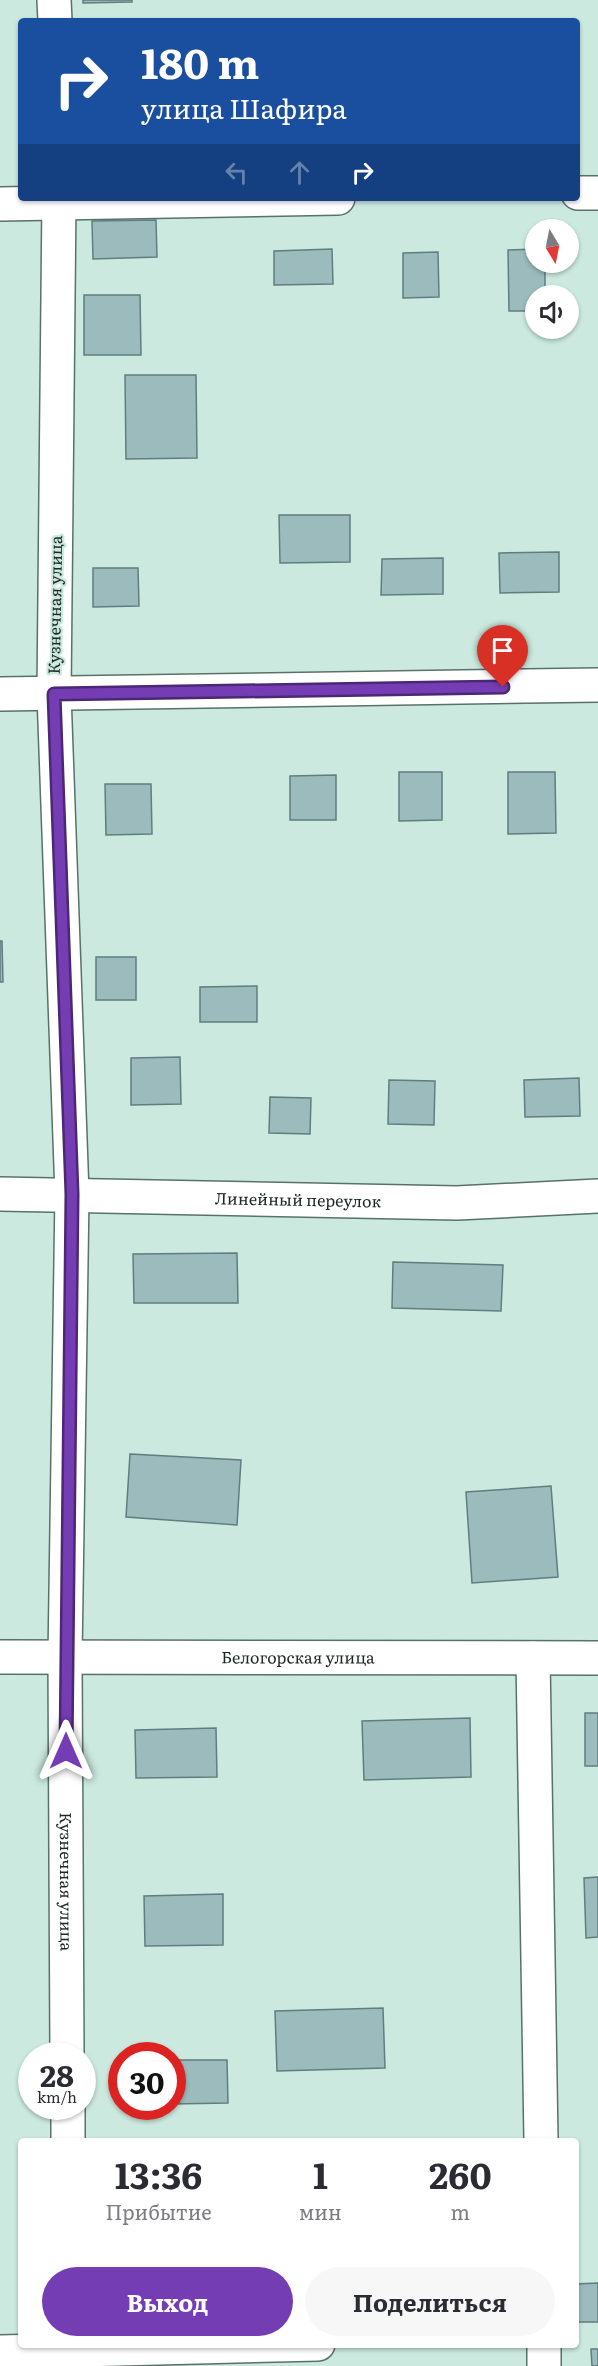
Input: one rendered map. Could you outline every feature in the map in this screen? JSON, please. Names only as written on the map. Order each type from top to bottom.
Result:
[{"type":"street","points":[[54,0],[55,18]]},
{"type":"street","points":[[580,193],[598,193]]},
{"type":"street","points":[[0,204],[59,201]]},
{"type":"street","name":"Кузнечная улица","points":[[59,201],[54,694],[72,1194],[65,1658],[67,2042]]},
{"type":"street","points":[[0,694],[598,685]]},
{"type":"street","name":"Линейный переулок","points":[[0,1194],[457,1203],[598,1196]]},
{"type":"street","name":"Белогорская улица","points":[[0,1657],[598,1658]]},
{"type":"street","points":[[533,1658],[541,2138]]},
{"type":"street","points":[[68,2120],[68,2138]]},
{"type":"street","points":[[0,2352],[69,2354],[218,2348]]},
{"type":"street","points":[[544,2348],[544,2366]]},
{"type":"building","points":[[83,0],[132,0],[132,2],[83,3]]},
{"type":"building","points":[[156,220],[157,257],[93,259],[92,221]]},
{"type":"building","points":[[332,249],[333,284],[274,285],[274,251]]},
{"type":"building","points":[[525,249],[525,273],[545,273],[545,285],[525,285],[525,311],[509,311],[508,250]]},
{"type":"building","points":[[438,252],[439,297],[403,298],[403,253]]},
{"type":"building","points":[[84,295],[140,295],[141,355],[84,355]]},
{"type":"building","points":[[125,375],[196,375],[197,458],[126,459]]},
{"type":"building","points":[[279,515],[350,515],[350,562],[280,563]]},
{"type":"building","points":[[559,552],[559,592],[500,593],[499,553]]},
{"type":"building","points":[[443,558],[443,594],[381,595],[382,559]]},
{"type":"building","points":[[93,568],[138,568],[139,606],[93,607]]},
{"type":"building","points":[[399,772],[442,772],[442,820],[399,821]]},
{"type":"building","points":[[508,772],[555,772],[556,833],[508,834]]},
{"type":"building","points":[[336,775],[336,820],[290,820],[290,776]]},
{"type":"building","points":[[105,784],[151,784],[152,834],[106,835]]},
{"type":"building","points":[[0,941],[2,941],[3,982],[0,982]]},
{"type":"building","points":[[96,957],[136,957],[136,1000],[96,1000]]},
{"type":"building","points":[[257,986],[257,1022],[200,1022],[200,987]]},
{"type":"building","points":[[180,1057],[181,1104],[131,1105],[131,1058]]},
{"type":"building","points":[[579,1078],[580,1116],[525,1117],[524,1080]]},
{"type":"building","points":[[389,1080],[435,1081],[434,1125],[388,1124]]},
{"type":"building","points":[[270,1097],[311,1098],[310,1134],[269,1133]]},
{"type":"building","points":[[237,1253],[238,1303],[134,1303],[133,1254]]},
{"type":"building","points":[[393,1262],[503,1265],[501,1311],[392,1308]]},
{"type":"building","points":[[130,1454],[241,1460],[237,1525],[126,1517]]},
{"type":"building","points":[[551,1486],[558,1577],[472,1583],[466,1492]]},
{"type":"building","points":[[585,1713],[598,1713],[598,1766],[585,1766]]},
{"type":"building","points":[[470,1718],[471,1777],[364,1780],[362,1721]]},
{"type":"building","points":[[216,1728],[217,1777],[136,1778],[135,1730]]},
{"type":"building","points":[[598,1877],[598,1937],[586,1938],[584,1878]]},
{"type":"building","points":[[223,1894],[223,1945],[145,1946],[144,1896]]},
{"type":"building","points":[[383,2008],[385,2068],[277,2071],[275,2011]]},
{"type":"building","points":[[186,2060],[227,2060],[228,2103],[186,2104]]},
{"type":"building","points":[[598,2283],[598,2322],[579,2322],[579,2284]]},
{"type":"building","points":[[591,2349],[598,2349],[598,2366],[592,2366]]},
{"type":"route","points":[[66,1751],[65,1658],[72,1194],[54,694],[503,687]]}]
